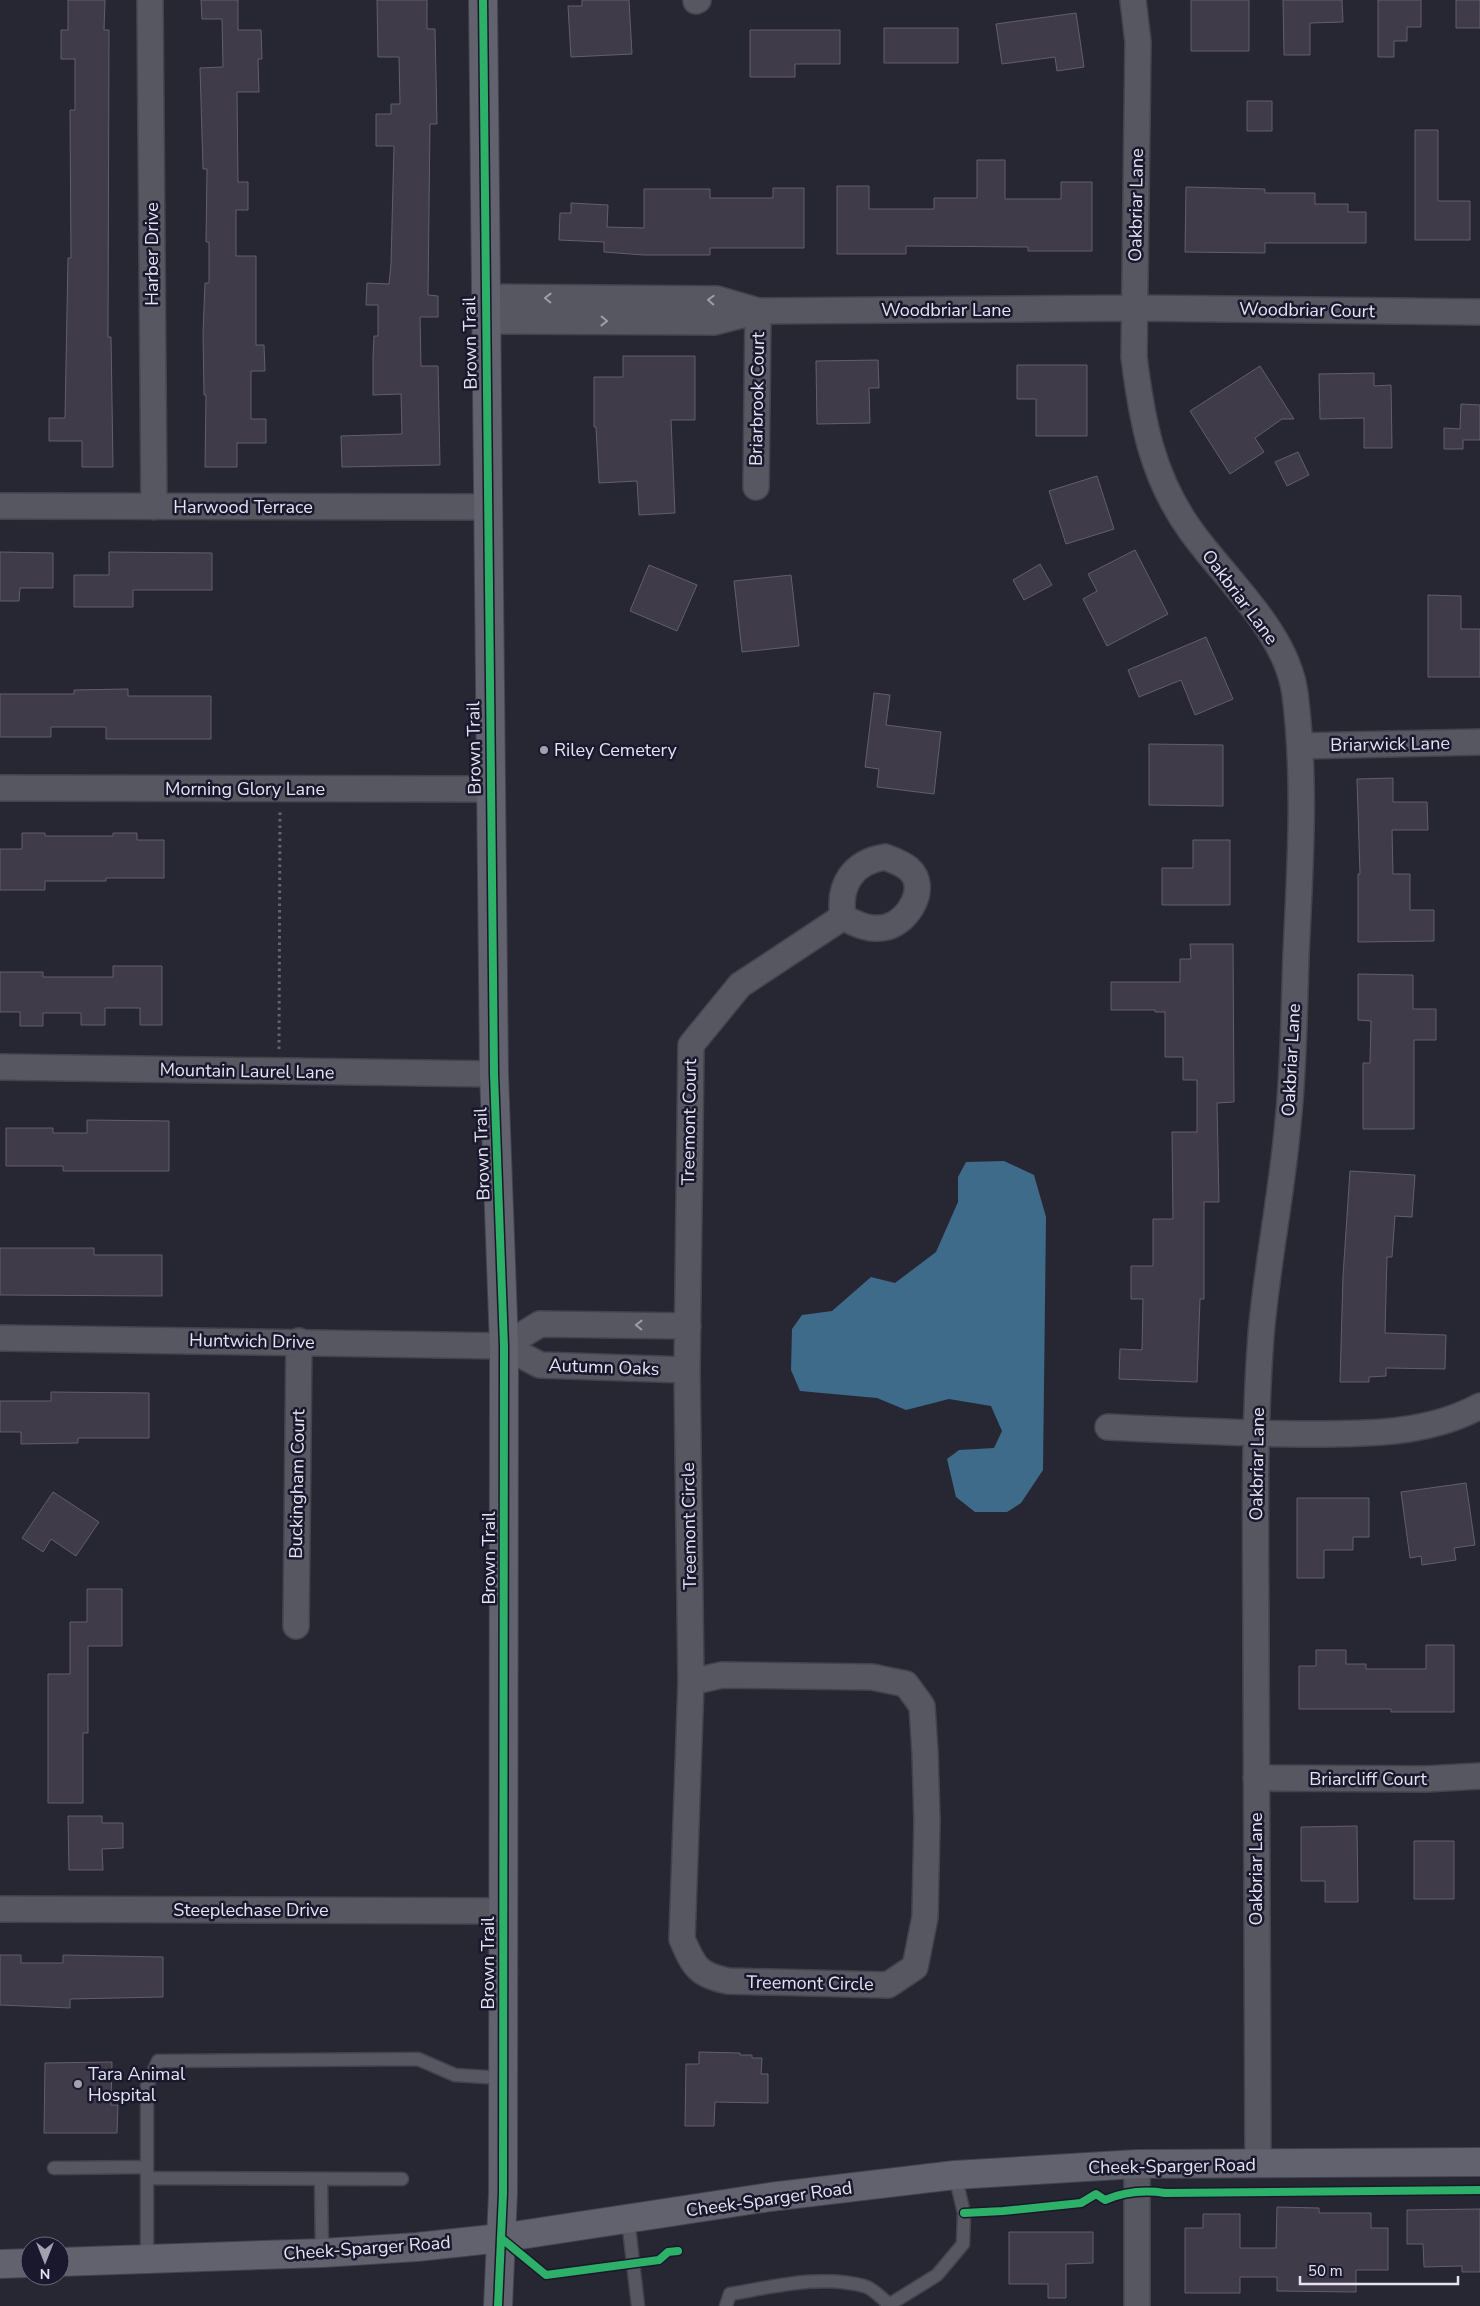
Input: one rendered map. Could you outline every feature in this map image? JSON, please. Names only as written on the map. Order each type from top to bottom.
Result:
[{"type":"street","name":"Harber Drive","points":[[150,0],[154,507]]},
{"type":"street","name":"Brown Trail","points":[[482,0],[494,1074],[504,1346],[502,2078],[501,2238],[498,2306]]},
{"type":"street","name":"Oakbriar Lane","points":[[1133,0],[1138,42],[1134,356],[1140,406],[1148,444],[1171,499],[1189,529],[1270,632],[1286,664],[1294,688],[1300,746],[1300,861],[1289,1121],[1262,1332],[1257,1434],[1258,2164]]},
{"type":"street","name":"Woodbriar Lane","points":[[485,309],[717,300],[758,311],[1134,308]]},
{"type":"street","name":"Woodbriar Court","points":[[1134,308],[1480,312]]},
{"type":"street","name":"Briarbrook Court","points":[[756,488],[758,311]]},
{"type":"street","name":"Harwood Terrace","points":[[0,506],[487,507]]},
{"type":"street","name":"Briarwick Lane","points":[[1300,746],[1480,742]]},
{"type":"street","name":"Morning Glory Lane","points":[[0,788],[490,789]]},
{"type":"street","name":"Treemont Court","points":[[687,1370],[690,1045],[740,985],[843,917]]},
{"type":"street","name":"Mountain Laurel Lane","points":[[0,1068],[494,1074]]},
{"type":"street","points":[[504,1346],[540,1324],[688,1326]]},
{"type":"street","name":"Huntwich Drive","points":[[0,1338],[299,1341],[504,1346]]},
{"type":"street","name":"Buckingham Court","points":[[296,1626],[299,1341]]},
{"type":"street","name":"Autumn Oaks","points":[[504,1346],[540,1365],[687,1370]]},
{"type":"street","name":"Treemont Circle","points":[[687,1370],[691,1682],[682,1939],[690,1958],[706,1977],[728,1981],[888,1985],[915,1968],[925,1917],[927,1820],[925,1752],[922,1706],[906,1684],[872,1677],[722,1675],[691,1682]]},
{"type":"street","points":[[1108,1427],[1257,1434],[1367,1434],[1407,1430],[1467,1413],[1480,1406]]},
{"type":"street","name":"Briarcliff Court","points":[[1256,1778],[1426,1779],[1480,1776]]},
{"type":"street","name":"Steeplechase Drive","points":[[0,1909],[502,1911]]},
{"type":"street","name":"Cheek-Sparger Road","points":[[70,2262],[322,2253],[501,2238],[770,2197],[955,2175],[1137,2164],[1480,2162]]},
{"type":"street","points":[[1137,2164],[1137,2306]]},
{"type":"street","points":[[0,2264],[20,2263]]},
{"type":"lane","points":[[147,2259],[148,2086],[158,2062],[418,2059],[456,2075],[502,2078]]},
{"type":"lane","points":[[54,2168],[321,2179],[402,2179]]},
{"type":"lane","points":[[726,2306],[730,2294],[779,2286],[831,2281],[866,2286],[888,2305],[937,2275],[963,2244],[964,2213],[955,2175]]},
{"type":"lane","points":[[321,2179],[322,2253]]},
{"type":"lane","points":[[628,2219],[638,2306]]},
{"type":"path","points":[[278,1072],[280,789]]},
{"type":"water","points":[[1004,1161],[1034,1175],[1046,1217],[1043,1470],[1021,1503],[1007,1512],[975,1512],[956,1497],[947,1459],[959,1450],[994,1448],[1002,1431],[991,1406],[949,1399],[906,1410],[877,1398],[800,1391],[791,1370],[792,1329],[802,1315],[832,1311],[871,1277],[895,1283],[936,1252],[958,1202],[958,1177],[966,1162]]},
{"type":"building","points":[[68,0],[105,0],[104,30],[109,30],[108,337],[111,337],[113,467],[82,467],[82,441],[49,441],[49,418],[65,418],[68,258],[71,258],[70,110],[75,110],[75,59],[61,59],[61,30],[68,30]]},
{"type":"building","points":[[201,0],[238,0],[238,30],[261,30],[262,59],[258,59],[259,92],[237,92],[238,182],[248,182],[248,210],[236,210],[236,256],[256,256],[256,345],[264,345],[265,371],[251,371],[251,419],[266,419],[266,443],[237,443],[237,467],[205,467],[206,395],[204,395],[203,333],[205,283],[209,283],[209,242],[206,242],[207,169],[203,169],[200,68],[223,67],[222,19],[202,19]]},
{"type":"building","points":[[377,0],[427,0],[427,29],[435,29],[437,124],[430,124],[428,295],[438,296],[438,317],[420,317],[421,366],[438,366],[440,465],[342,467],[341,436],[402,434],[401,394],[373,395],[374,336],[378,336],[378,305],[366,305],[367,283],[389,284],[391,264],[394,146],[376,146],[376,114],[391,114],[391,104],[400,104],[399,57],[378,57]]},
{"type":"building","points":[[582,0],[629,0],[632,54],[571,57],[568,6],[582,6]]},
{"type":"building","points":[[1191,0],[1249,0],[1249,51],[1191,51]]},
{"type":"building","points":[[1283,0],[1342,0],[1343,22],[1310,23],[1310,55],[1284,55]]},
{"type":"building","points":[[1378,0],[1421,0],[1421,27],[1407,27],[1407,41],[1394,41],[1394,57],[1378,57]]},
{"type":"building","points":[[1456,0],[1480,0],[1480,28],[1456,28]]},
{"type":"building","points":[[1076,13],[1084,67],[1057,71],[1055,57],[1002,64],[996,24]]},
{"type":"building","points":[[884,28],[958,28],[958,63],[884,63]]},
{"type":"building","points":[[750,30],[840,30],[840,64],[795,64],[795,77],[750,77]]},
{"type":"building","points":[[1247,101],[1272,101],[1272,131],[1247,131]]},
{"type":"building","points":[[1415,130],[1438,130],[1438,201],[1470,201],[1470,240],[1415,240]]},
{"type":"building","points":[[977,160],[1005,160],[1005,199],[1061,199],[1061,182],[1092,182],[1092,251],[1028,251],[1028,247],[906,246],[906,254],[837,254],[837,186],[869,186],[869,209],[934,209],[934,198],[977,198]]},
{"type":"building","points":[[1186,187],[1265,189],[1265,193],[1315,193],[1315,204],[1348,204],[1348,212],[1366,212],[1366,243],[1265,243],[1265,253],[1185,252]]},
{"type":"building","points":[[773,188],[804,188],[804,248],[710,248],[710,255],[644,255],[604,252],[604,242],[559,240],[560,213],[571,213],[571,203],[608,205],[607,227],[644,228],[644,189],[710,189],[710,198],[773,198]]},
{"type":"building","points":[[623,356],[695,356],[695,420],[671,420],[675,513],[639,515],[637,481],[599,483],[596,427],[594,427],[594,377],[623,377]]},
{"type":"building","points":[[878,360],[879,388],[869,388],[870,423],[817,424],[816,361]]},
{"type":"building","points":[[1017,365],[1087,365],[1087,436],[1036,436],[1036,399],[1017,399]]},
{"type":"building","points":[[1260,366],[1294,419],[1282,419],[1255,438],[1264,452],[1230,474],[1190,411]]},
{"type":"building","points":[[1374,373],[1374,386],[1391,385],[1392,448],[1364,448],[1364,418],[1320,419],[1319,374]]},
{"type":"building","points":[[1461,404],[1480,405],[1480,440],[1463,440],[1463,449],[1444,449],[1444,428],[1460,429]]},
{"type":"building","points":[[1298,452],[1309,475],[1287,486],[1275,462]]},
{"type":"building","points":[[1097,476],[1114,529],[1066,544],[1049,491]]},
{"type":"building","points":[[1135,550],[1168,614],[1107,646],[1083,599],[1097,591],[1088,574]]},
{"type":"building","points":[[0,552],[53,553],[53,588],[20,588],[19,601],[0,601]]},
{"type":"building","points":[[109,552],[212,553],[212,590],[133,590],[133,607],[74,607],[74,575],[109,575]]},
{"type":"building","points":[[1040,564],[1052,585],[1024,600],[1013,580]]},
{"type":"building","points":[[649,565],[697,585],[677,631],[630,611]]},
{"type":"building","points":[[791,575],[799,646],[742,652],[734,581]]},
{"type":"building","points":[[1428,595],[1461,596],[1461,629],[1480,629],[1480,677],[1428,677]]},
{"type":"building","points":[[1206,637],[1233,699],[1195,715],[1181,680],[1139,697],[1128,670]]},
{"type":"building","points":[[128,689],[128,696],[211,696],[211,739],[106,739],[106,727],[51,727],[51,737],[0,737],[0,694],[74,694],[74,690]]},
{"type":"building","points":[[874,693],[890,695],[886,725],[941,732],[934,794],[877,787],[879,769],[865,767]]},
{"type":"building","points":[[1149,744],[1223,745],[1223,806],[1149,805]]},
{"type":"building","points":[[1393,778],[1393,802],[1427,802],[1428,830],[1392,830],[1393,874],[1410,874],[1410,910],[1434,910],[1434,941],[1358,942],[1358,874],[1360,874],[1357,779]]},
{"type":"building","points":[[22,833],[45,833],[45,836],[113,836],[113,833],[137,833],[137,840],[164,840],[164,878],[106,878],[106,881],[45,881],[45,890],[0,890],[0,849],[22,849]]},
{"type":"building","points":[[1193,840],[1230,840],[1230,905],[1162,905],[1162,868],[1193,868]]},
{"type":"building","points":[[1190,944],[1233,944],[1234,1102],[1217,1103],[1219,1202],[1204,1202],[1204,1299],[1200,1299],[1197,1382],[1119,1379],[1120,1349],[1142,1350],[1143,1299],[1131,1299],[1131,1266],[1153,1266],[1153,1219],[1173,1219],[1172,1132],[1197,1132],[1197,1080],[1183,1080],[1183,1057],[1165,1057],[1165,1012],[1155,1012],[1155,1010],[1111,1010],[1111,982],[1180,982],[1180,959],[1191,959]]},
{"type":"building","points":[[113,966],[162,966],[162,1025],[140,1025],[140,1008],[105,1008],[105,1025],[81,1025],[81,1013],[43,1013],[43,1026],[20,1026],[20,1012],[0,1012],[0,972],[43,972],[43,977],[113,977]]},
{"type":"building","points":[[1358,974],[1413,975],[1413,1009],[1436,1009],[1436,1040],[1414,1040],[1414,1129],[1363,1129],[1363,1063],[1370,1063],[1371,1021],[1358,1020]]},
{"type":"building","points":[[87,1120],[169,1121],[169,1171],[63,1171],[63,1166],[6,1166],[6,1128],[53,1128],[53,1133],[87,1133]]},
{"type":"building","points":[[1350,1171],[1415,1175],[1412,1217],[1395,1216],[1392,1257],[1387,1257],[1385,1333],[1446,1335],[1445,1369],[1386,1368],[1386,1376],[1369,1377],[1369,1382],[1340,1382],[1343,1276]]},
{"type":"building","points":[[0,1248],[94,1248],[94,1255],[162,1255],[162,1296],[0,1295]]},
{"type":"building","points":[[51,1392],[149,1393],[149,1438],[78,1438],[78,1443],[21,1444],[21,1432],[0,1432],[0,1401],[51,1401]]},
{"type":"building","points":[[1466,1483],[1475,1545],[1454,1548],[1456,1560],[1422,1565],[1421,1556],[1410,1558],[1401,1492]]},
{"type":"building","points":[[53,1492],[99,1522],[76,1556],[51,1539],[43,1552],[22,1538]]},
{"type":"building","points":[[1297,1498],[1369,1498],[1369,1537],[1353,1537],[1353,1550],[1324,1550],[1324,1578],[1297,1578]]},
{"type":"building","points":[[87,1589],[122,1589],[122,1646],[88,1646],[88,1733],[83,1733],[83,1803],[48,1803],[48,1674],[70,1674],[70,1622],[87,1622]]},
{"type":"building","points":[[1426,1645],[1454,1645],[1454,1712],[1391,1712],[1391,1709],[1299,1709],[1299,1666],[1316,1666],[1316,1650],[1346,1650],[1346,1664],[1366,1664],[1366,1669],[1426,1669]]},
{"type":"building","points":[[68,1816],[102,1816],[102,1823],[123,1823],[123,1848],[102,1849],[103,1870],[69,1870]]},
{"type":"building","points":[[1357,1826],[1358,1902],[1325,1902],[1325,1881],[1301,1881],[1301,1827]]},
{"type":"building","points":[[1414,1841],[1454,1841],[1454,1899],[1414,1899]]},
{"type":"building","points":[[0,1955],[21,1955],[21,1963],[63,1963],[63,1955],[163,1957],[163,1997],[70,1999],[70,2008],[0,2005]]},
{"type":"building","points":[[699,2052],[740,2053],[740,2055],[752,2055],[752,2058],[762,2058],[761,2074],[768,2074],[768,2103],[715,2102],[714,2126],[685,2126],[686,2064],[699,2064]]},
{"type":"building","name":"Tara Animal Hospital","points":[[112,2062],[111,2105],[118,2105],[117,2133],[44,2133],[45,2063]]},
{"type":"building","points":[[1277,2207],[1319,2208],[1319,2213],[1371,2213],[1371,2228],[1388,2228],[1388,2270],[1356,2270],[1356,2292],[1277,2291],[1277,2277],[1240,2277],[1240,2293],[1185,2293],[1185,2228],[1203,2228],[1203,2214],[1240,2214],[1240,2248],[1276,2248]]},
{"type":"building","points":[[1480,2209],[1480,2272],[1462,2272],[1462,2266],[1424,2267],[1423,2244],[1407,2244],[1407,2210]]},
{"type":"building","points":[[1009,2232],[1093,2232],[1093,2263],[1066,2264],[1066,2298],[1048,2298],[1048,2284],[1009,2284]]},
{"type":"cycle path","points":[[483,0],[494,1074],[504,1346],[503,2193],[498,2306]]},
{"type":"cycle path","points":[[964,2213],[1081,2203],[1096,2194],[1105,2200],[1127,2193],[1142,2192],[1480,2190]]},
{"type":"cycle path","points":[[501,2238],[546,2275],[659,2260],[668,2252],[678,2251]]},
{"type":"place","name":"Riley Cemetery","points":[[544,750]]},
{"type":"place","name":"Tara Animal Hospital","points":[[78,2084]]}]
